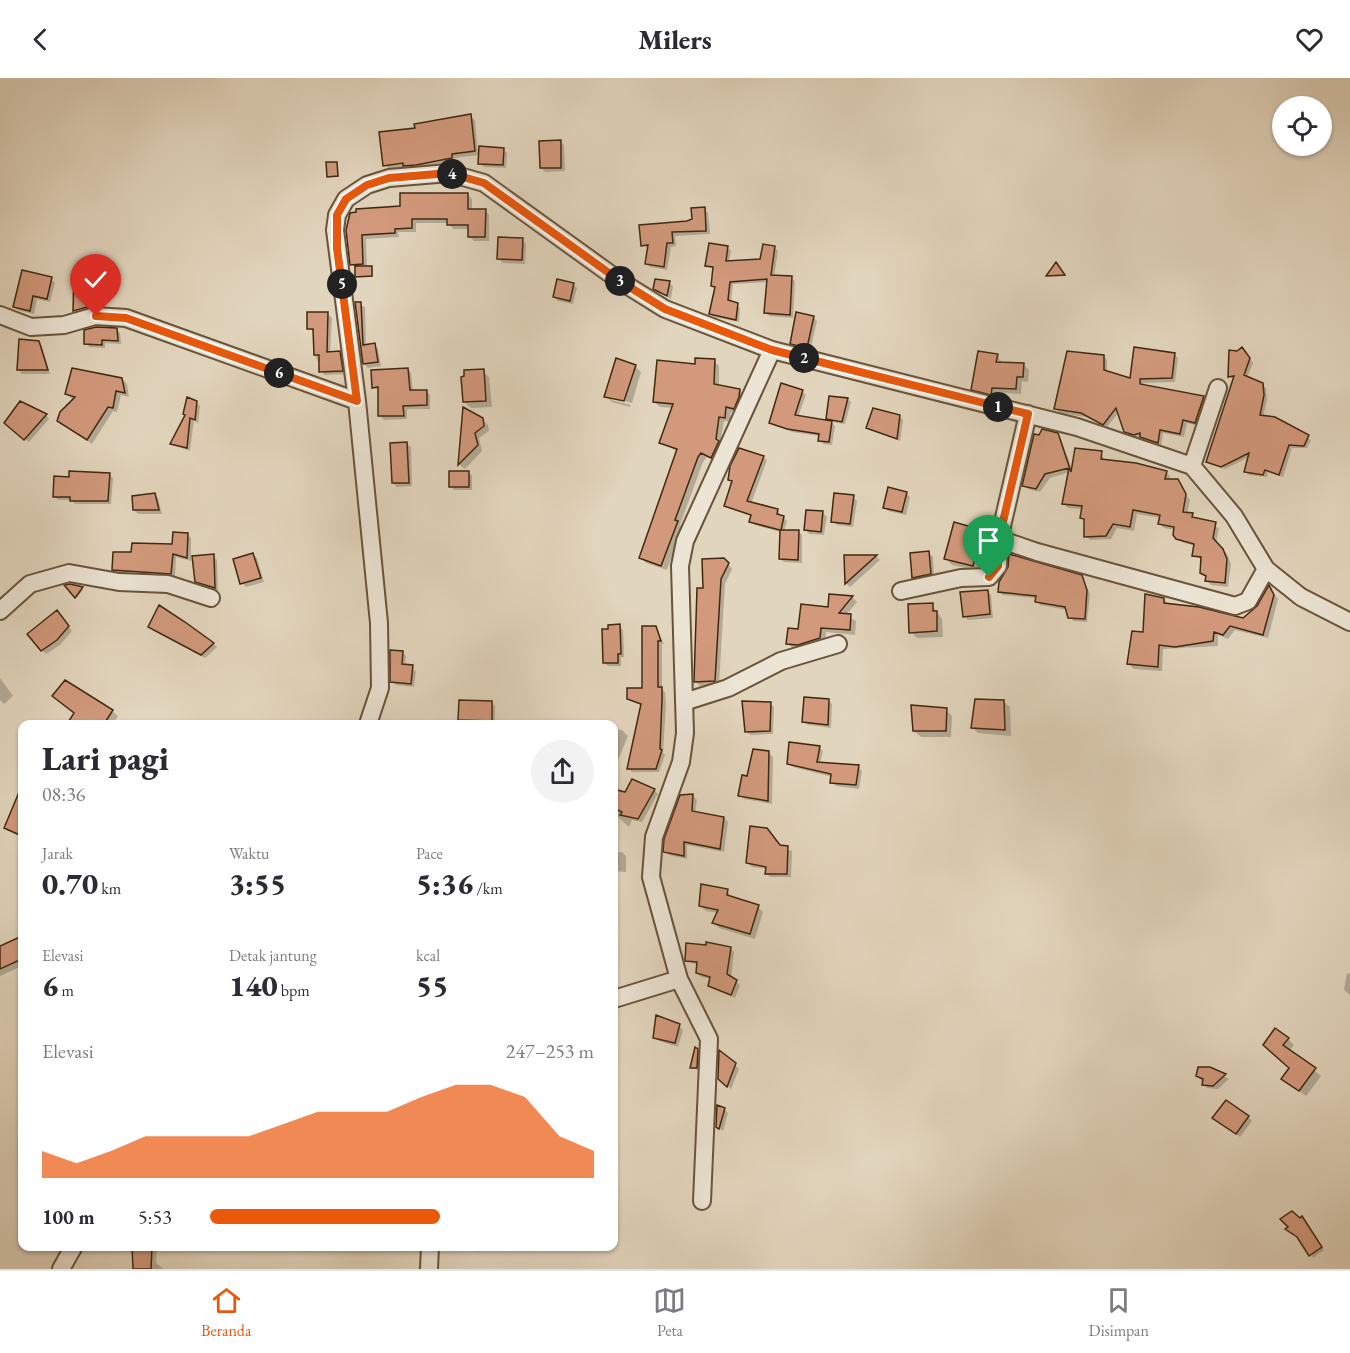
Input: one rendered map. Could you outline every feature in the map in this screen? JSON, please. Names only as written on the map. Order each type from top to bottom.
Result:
[{"type":"street","points":[[369,720],[380,688],[379,623],[357,401],[337,248],[337,215],[346,199],[367,185],[389,178],[449,173],[484,183],[620,281],[665,309],[772,350],[1077,426],[1192,465],[1234,516],[1266,569],[1302,597],[1350,622]]},
{"type":"street","points":[[0,315],[31,327],[64,325],[96,316],[126,318],[357,401]]},
{"type":"street","points":[[702,1201],[709,1039],[679,979],[651,877],[654,837],[681,762],[685,733],[680,566],[685,541],[772,350]]},
{"type":"street","points":[[1192,465],[1218,388]]},
{"type":"street","points":[[901,591],[961,578],[989,577],[998,566],[999,539],[1028,414]]},
{"type":"street","points":[[999,539],[1037,552],[1235,606],[1248,601],[1266,569]]},
{"type":"street","points":[[0,611],[30,584],[69,573],[119,582],[168,584],[211,598]]},
{"type":"street","points":[[684,702],[728,688],[781,661],[838,644]]},
{"type":"street","points":[[618,998],[679,979]]},
{"type":"street","points":[[61,1269],[71,1251]]},
{"type":"street","points":[[429,1269],[430,1251]]},
{"type":"building","points":[[471,114],[475,151],[452,154],[452,158],[416,165],[403,166],[403,163],[383,166],[379,132],[415,128],[414,124]]},
{"type":"building","points":[[561,140],[561,168],[540,168],[539,141]]},
{"type":"building","points":[[479,146],[504,148],[503,165],[478,164]]},
{"type":"building","points":[[326,162],[337,162],[338,176],[327,177]]},
{"type":"building","points":[[400,193],[468,193],[468,209],[486,209],[485,237],[468,237],[468,225],[447,225],[447,219],[412,219],[412,228],[395,229],[395,233],[362,235],[363,264],[350,265],[346,230],[350,213],[356,212],[356,209],[400,206]]},
{"type":"building","points":[[705,207],[706,231],[672,232],[673,243],[667,243],[664,267],[645,264],[648,245],[641,246],[639,225],[687,221],[692,219],[691,208]]},
{"type":"building","points":[[498,237],[523,238],[522,260],[497,259]]},
{"type":"building","points":[[709,243],[728,246],[726,261],[760,259],[763,244],[775,246],[771,275],[792,276],[790,315],[764,313],[767,279],[730,282],[728,300],[738,303],[736,320],[709,314],[715,287],[711,286],[713,267],[705,266]]},
{"type":"building","points":[[1056,262],[1065,275],[1046,276]]},
{"type":"building","points":[[355,266],[372,266],[372,276],[355,277]]},
{"type":"building","points":[[22,270],[52,277],[47,299],[33,296],[30,311],[13,307]]},
{"type":"building","points":[[74,271],[93,271],[91,306],[73,311]]},
{"type":"building","points":[[557,279],[574,283],[570,301],[553,297]]},
{"type":"building","points":[[655,279],[670,281],[667,296],[653,289]]},
{"type":"building","points":[[355,302],[361,302],[363,345],[375,343],[378,362],[363,364]]},
{"type":"building","points":[[307,312],[328,312],[327,352],[340,351],[343,371],[319,372],[319,355],[314,355],[313,329],[307,329]]},
{"type":"building","points":[[796,312],[814,316],[807,348],[790,344]]},
{"type":"building","points":[[96,327],[117,328],[118,341],[102,340],[102,345],[84,344],[84,330]]},
{"type":"building","points":[[19,339],[39,341],[48,370],[17,370]]},
{"type":"building","points":[[1134,347],[1175,353],[1172,378],[1140,379],[1140,384],[1204,396],[1195,423],[1183,420],[1180,434],[1160,430],[1158,443],[1140,437],[1140,433],[1134,435],[1124,432],[1116,408],[1103,425],[1081,413],[1054,409],[1067,351],[1104,355],[1104,370],[1130,378]]},
{"type":"building","points":[[1242,347],[1250,358],[1244,375],[1263,383],[1264,395],[1260,415],[1275,417],[1309,435],[1304,446],[1289,445],[1279,475],[1265,470],[1263,475],[1244,472],[1249,453],[1221,467],[1206,462],[1234,376],[1228,377],[1229,350],[1237,351]]},
{"type":"building","points":[[978,351],[998,354],[996,362],[1024,363],[1023,377],[1017,377],[1016,389],[992,388],[991,395],[971,390]]},
{"type":"building","points":[[616,358],[636,365],[624,401],[604,397]]},
{"type":"building","points":[[695,358],[715,359],[714,384],[740,389],[739,397],[734,409],[726,407],[725,418],[719,417],[716,439],[719,441],[711,458],[701,453],[698,457],[661,566],[639,558],[677,449],[659,443],[673,404],[653,402],[657,360],[695,364]]},
{"type":"building","points":[[72,368],[122,378],[125,393],[116,391],[113,408],[108,407],[87,440],[57,421],[60,412],[75,397],[65,394]]},
{"type":"building","points":[[408,368],[410,390],[427,390],[427,405],[403,406],[404,416],[378,416],[378,387],[372,388],[371,370]]},
{"type":"building","points":[[484,369],[486,401],[463,402],[461,377],[464,376],[464,370]]},
{"type":"building","points":[[781,383],[803,390],[795,415],[832,421],[829,442],[818,441],[819,434],[787,429],[769,423]]},
{"type":"building","points":[[829,396],[848,398],[842,422],[826,419]]},
{"type":"building","points":[[187,397],[197,401],[195,420],[190,418],[187,448],[170,444],[185,415],[183,414]]},
{"type":"building","points":[[20,401],[47,414],[24,440],[4,423]]},
{"type":"building","points":[[463,407],[483,418],[484,426],[475,433],[478,445],[458,465]]},
{"type":"building","points":[[873,408],[900,415],[897,439],[866,428]]},
{"type":"building","points":[[1042,429],[1058,433],[1071,472],[1075,448],[1102,451],[1101,459],[1136,463],[1167,471],[1165,479],[1178,479],[1186,494],[1183,512],[1193,513],[1192,517],[1216,522],[1213,538],[1223,549],[1227,559],[1225,583],[1205,581],[1206,576],[1200,573],[1201,557],[1192,556],[1194,544],[1176,539],[1173,535],[1174,527],[1158,524],[1160,515],[1133,510],[1130,527],[1113,524],[1106,536],[1084,537],[1084,519],[1080,518],[1082,506],[1062,504],[1069,468],[1045,474],[1036,489],[1022,486],[1034,434],[1039,435]]},
{"type":"building","points":[[407,442],[409,483],[392,483],[390,443]]},
{"type":"building","points":[[739,448],[764,456],[747,501],[778,509],[777,514],[784,516],[781,530],[799,530],[798,560],[779,559],[780,530],[749,522],[751,515],[724,506],[732,481],[728,480],[730,466]]},
{"type":"building","points":[[69,471],[110,473],[108,501],[70,501],[70,497],[53,497],[54,476],[69,477]]},
{"type":"building","points":[[449,471],[469,471],[469,487],[449,487]]},
{"type":"building","points":[[888,487],[907,492],[902,512],[883,508]]},
{"type":"building","points":[[155,493],[159,510],[133,510],[132,496]]},
{"type":"building","points":[[834,493],[854,495],[850,524],[831,522]]},
{"type":"building","points":[[806,510],[823,511],[821,532],[804,530]]},
{"type":"building","points":[[954,522],[982,530],[973,566],[944,559]]},
{"type":"building","points":[[173,532],[188,533],[187,558],[173,554],[171,574],[112,570],[113,552],[131,552],[132,543],[172,544]]},
{"type":"building","points":[[929,551],[931,574],[912,578],[910,553]]},
{"type":"building","points":[[253,553],[261,578],[240,584],[233,559]]},
{"type":"building","points":[[214,554],[215,588],[195,582],[192,556]]},
{"type":"building","points":[[1009,554],[1082,575],[1087,590],[1085,619],[1068,618],[1065,607],[1035,602],[1036,596],[998,592],[999,582],[1008,567]]},
{"type":"building","points":[[844,555],[877,555],[845,584]]},
{"type":"building","points":[[724,558],[729,563],[721,579],[715,681],[694,682],[697,588],[703,588],[702,559]]},
{"type":"building","points":[[64,585],[83,587],[75,598]]},
{"type":"building","points":[[1269,585],[1274,595],[1263,635],[1230,626],[1223,635],[1214,632],[1213,641],[1175,647],[1159,645],[1158,667],[1127,664],[1132,631],[1143,632],[1145,594],[1164,598],[1164,603],[1199,607],[1243,618],[1257,606]]},
{"type":"building","points":[[988,590],[990,614],[963,617],[960,592]]},
{"type":"building","points":[[829,594],[853,596],[839,613],[851,614],[850,630],[821,628],[820,638],[798,645],[786,644],[788,628],[798,629],[801,604],[828,607]]},
{"type":"building","points":[[933,603],[933,611],[937,611],[937,631],[909,633],[908,604]]},
{"type":"building","points":[[159,605],[214,643],[201,655],[148,627]]},
{"type":"building","points":[[57,610],[69,626],[57,640],[41,651],[27,634]]},
{"type":"building","points":[[620,624],[621,654],[618,654],[618,663],[603,663],[602,629],[608,629],[608,625]]},
{"type":"building","points":[[642,626],[656,626],[661,641],[658,641],[658,687],[662,687],[660,749],[662,750],[656,769],[627,769],[641,704],[627,699],[627,688],[642,688]]},
{"type":"building","points":[[390,650],[403,651],[402,664],[413,665],[411,684],[390,682]]},
{"type":"building","points":[[65,680],[113,710],[107,720],[70,720],[74,713],[52,696]]},
{"type":"building","points":[[804,697],[829,699],[828,725],[802,722]]},
{"type":"building","points":[[975,699],[1004,700],[1005,730],[971,728]]},
{"type":"building","points":[[459,700],[492,701],[492,720],[458,720]]},
{"type":"building","points":[[742,701],[771,702],[770,731],[745,732]]},
{"type":"building","points":[[911,705],[947,708],[946,731],[913,731]]},
{"type":"building","points":[[789,742],[820,746],[817,762],[859,765],[856,785],[830,783],[831,774],[787,764]]},
{"type":"building","points":[[753,749],[769,751],[768,801],[738,796],[742,775],[747,776]]},
{"type":"building","points":[[632,779],[655,789],[638,819],[620,815],[622,812],[618,810],[618,790],[625,792]]},
{"type":"building","points":[[693,794],[692,811],[724,817],[720,849],[684,842],[684,856],[663,852],[664,839],[680,795]]},
{"type":"building","points":[[18,795],[18,834],[4,828]]},
{"type":"building","points":[[750,826],[767,828],[780,845],[788,846],[787,874],[765,874],[766,867],[746,863]]},
{"type":"building","points":[[701,884],[728,889],[727,895],[759,905],[750,934],[712,923],[718,910],[699,906]]},
{"type":"building","points":[[18,938],[18,961],[0,969],[0,946]]},
{"type":"building","points":[[706,942],[731,947],[727,974],[737,980],[731,995],[708,986],[710,977],[696,973],[697,962],[685,961],[686,943],[706,945]]},
{"type":"building","points":[[656,1015],[680,1024],[675,1043],[653,1038]]},
{"type":"building","points":[[1275,1028],[1289,1038],[1283,1045],[1316,1068],[1299,1091],[1281,1079],[1289,1068],[1263,1045]]},
{"type":"building","points":[[695,1047],[698,1049],[697,1068],[690,1068]]},
{"type":"building","points":[[719,1050],[736,1063],[727,1087],[718,1079]]},
{"type":"building","points":[[1198,1067],[1210,1067],[1226,1074],[1213,1086],[1202,1085],[1203,1079],[1196,1076]]},
{"type":"building","points":[[1226,1100],[1249,1116],[1236,1134],[1212,1118]]},
{"type":"building","points":[[717,1105],[725,1108],[719,1129],[716,1127]]},
{"type":"building","points":[[1292,1211],[1300,1218],[1302,1216],[1322,1247],[1309,1256],[1297,1237],[1285,1229],[1288,1227],[1280,1219]]},
{"type":"building","points":[[132,1251],[152,1251],[151,1269],[133,1269]]},
{"type":"route","points":[[96,316],[126,318],[357,401],[335,230],[337,215],[346,199],[367,185],[389,178],[423,174],[449,173],[484,183],[620,281],[665,309],[772,350],[1028,414],[999,539],[998,566],[989,577]]}]
